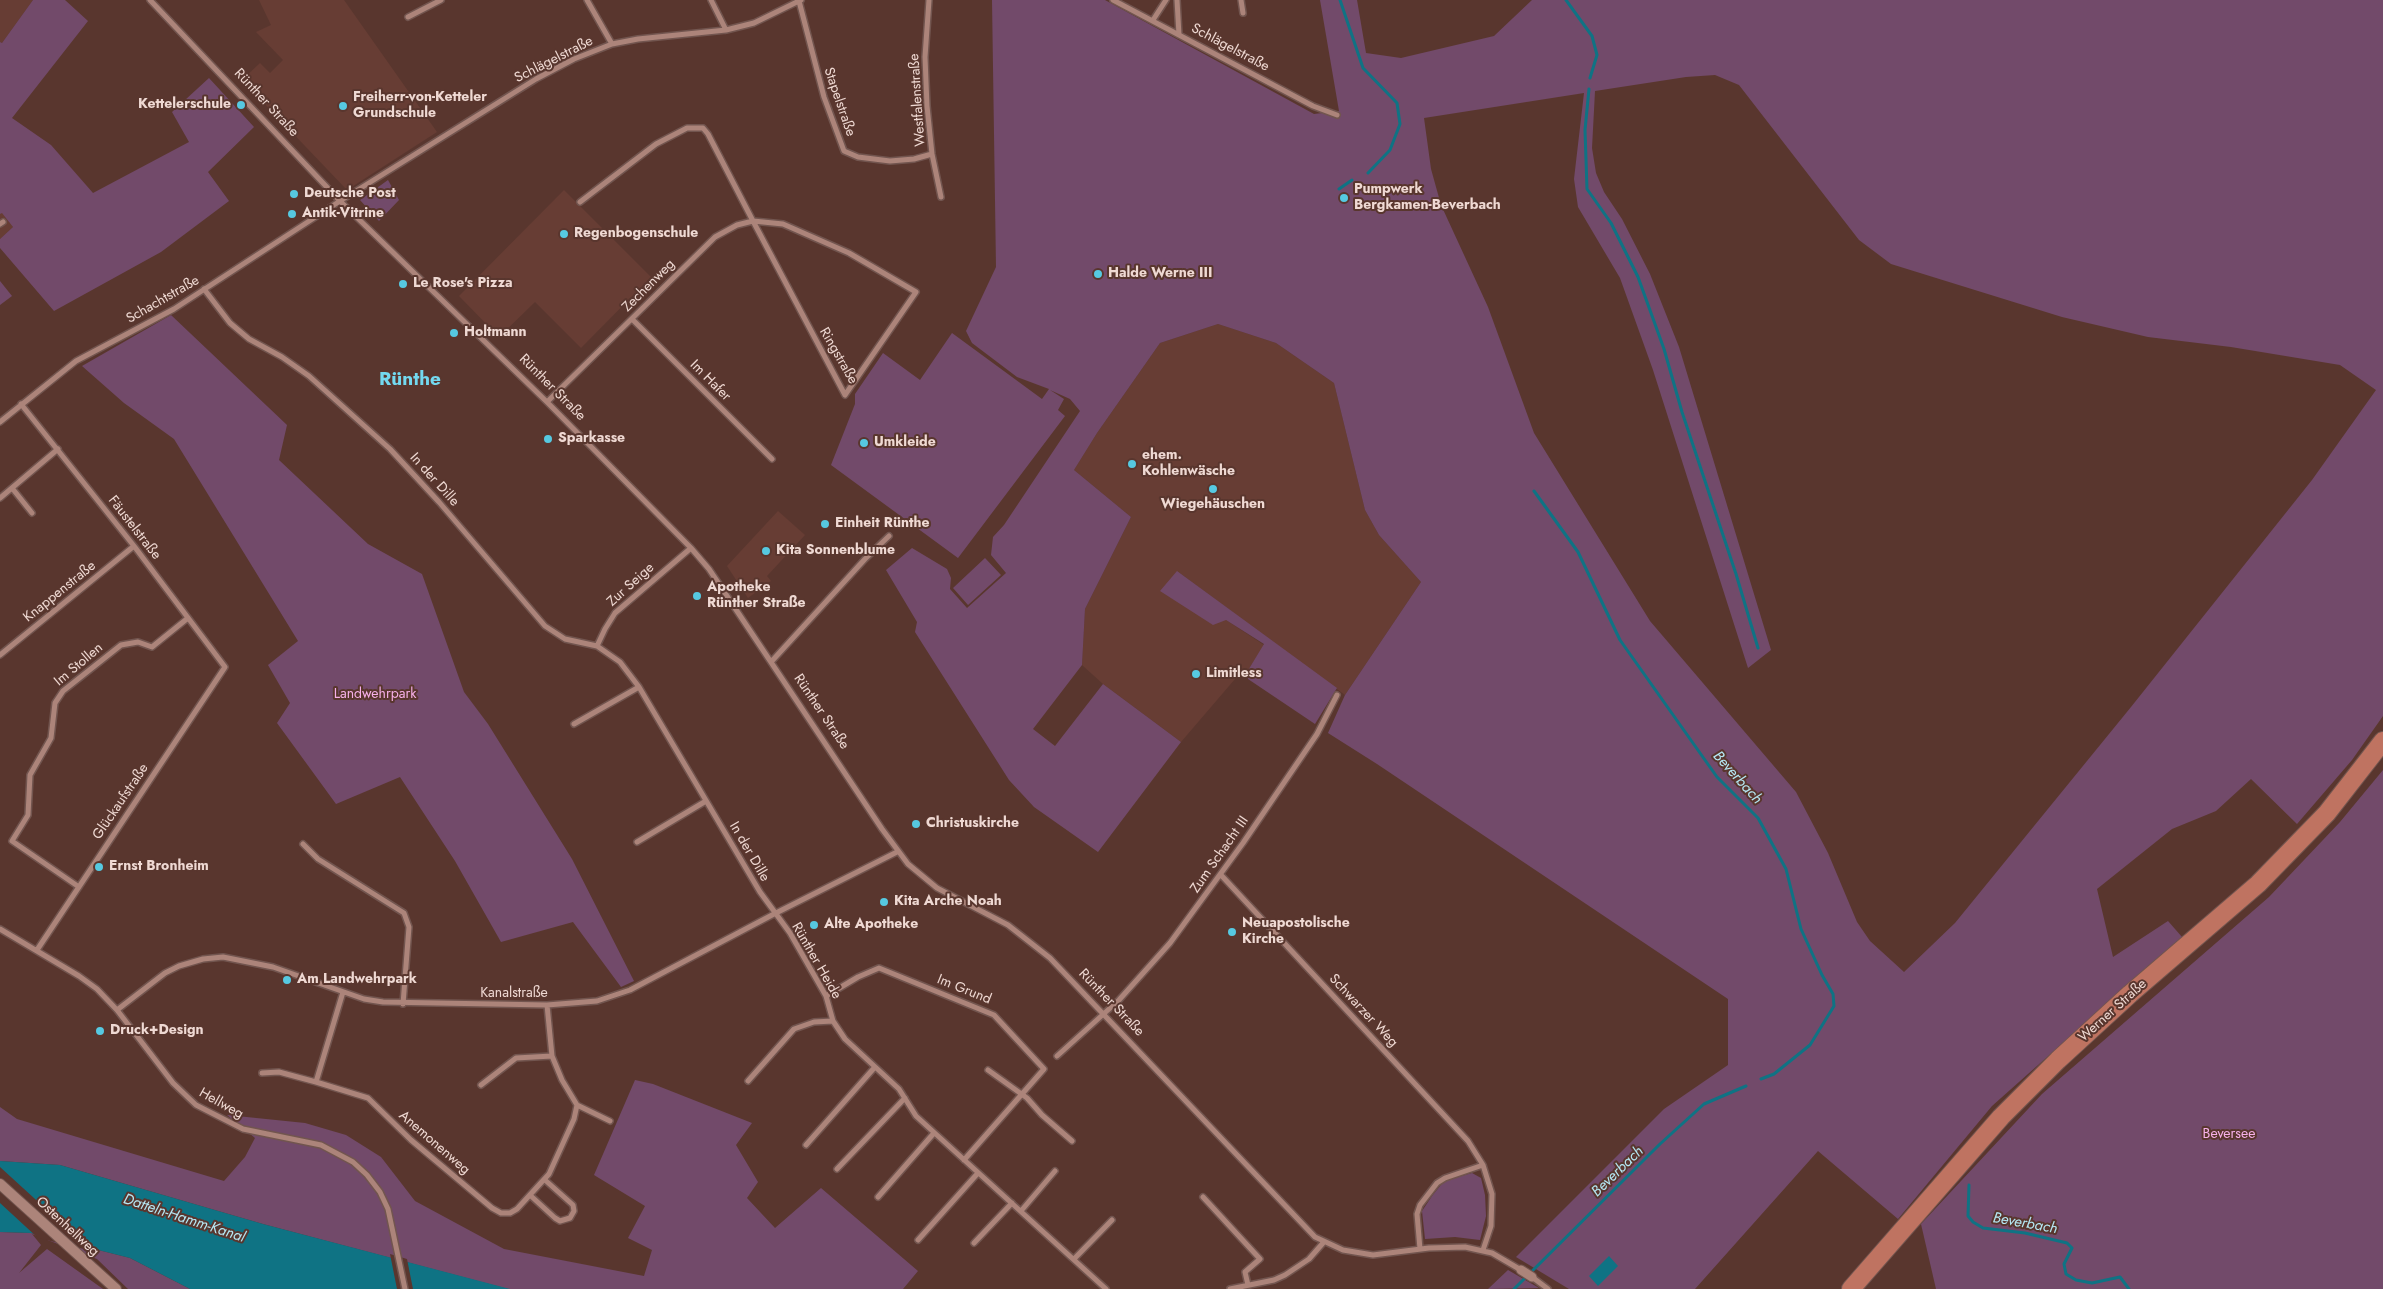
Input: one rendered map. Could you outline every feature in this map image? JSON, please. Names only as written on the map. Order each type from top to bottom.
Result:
[{"type":"main road","name":"Werner Straße","points":[[1851,1289],[2001,1117],[2058,1060],[2130,994],[2258,884],[2327,813],[2383,741]]},
{"type":"main road","name":"Ostenhellweg","points":[[0,1184],[116,1289]]},
{"type":"street","name":"Rünther Straße","points":[[150,0],[340,201],[547,402],[691,548],[709,569],[897,852],[927,882],[1008,925],[1050,958],[1289,1212],[1323,1243],[1352,1252],[1373,1255],[1420,1249],[1465,1247],[1483,1250],[1509,1262],[1546,1288]]},
{"type":"street","points":[[408,17],[441,0]]},
{"type":"street","points":[[588,0],[612,44]]},
{"type":"street","points":[[711,0],[726,30]]},
{"type":"street","name":"Westfalenstraße","points":[[929,0],[924,57],[932,154],[941,197]]},
{"type":"street","name":"Schlägelstraße","points":[[1113,0],[1313,106],[1337,114]]},
{"type":"street","points":[[1153,20],[1166,0]]},
{"type":"street","points":[[1177,0],[1179,35]]},
{"type":"street","points":[[1241,0],[1243,13]]},
{"type":"street","name":"Schlägelstraße","points":[[340,201],[536,79],[574,59],[612,44],[638,39],[726,30],[754,23],[800,1]]},
{"type":"street","name":"Stapelstraße","points":[[800,1],[824,97],[844,151],[858,157],[890,161],[914,159],[932,154]]},
{"type":"street","points":[[580,202],[656,144],[680,131],[695,126],[703,128],[708,134],[753,222]]},
{"type":"street","name":"Schachtstraße","points":[[0,422],[76,361],[174,308],[340,201]]},
{"type":"street","name":"Zechenweg","points":[[547,402],[715,237],[737,225],[753,222],[783,224],[849,252],[916,292]]},
{"type":"street","name":"Ringstraße","points":[[753,222],[845,395],[916,292]]},
{"type":"street","name":"In der Dille","points":[[204,289],[230,323],[249,339],[282,357],[309,376],[390,449],[440,502],[545,626],[565,639],[598,646],[620,662],[639,687],[774,914]]},
{"type":"street","name":"Im Hafer","points":[[632,319],[772,459]]},
{"type":"street","name":"Fäustelstraße","points":[[21,404],[134,546],[225,667]]},
{"type":"street","points":[[0,498],[58,449]]},
{"type":"street","points":[[12,488],[32,513]]},
{"type":"street","points":[[771,662],[864,559],[889,536]]},
{"type":"street","name":"Knappenstraße","points":[[0,655],[134,546]]},
{"type":"street","name":"Zur Seige","points":[[598,646],[605,629],[615,613],[691,548]]},
{"type":"street","name":"Im Stollen","points":[[79,887],[12,841],[28,815],[30,775],[51,738],[55,703],[63,691],[121,645],[138,642],[152,647],[188,618]]},
{"type":"street","name":"Glückaufstraße","points":[[37,950],[225,667]]},
{"type":"street","points":[[574,724],[639,687]]},
{"type":"street","name":"Zum Schacht III","points":[[1103,1014],[1119,1000],[1170,943],[1221,875],[1317,734],[1337,695]]},
{"type":"street","points":[[637,842],[706,800]]},
{"type":"street","points":[[303,844],[318,859],[404,913],[409,927],[403,1004]]},
{"type":"street","name":"Kanalstraße","points":[[117,1010],[165,973],[179,966],[203,958],[223,957],[273,967],[364,999],[403,1004],[547,1005],[598,1001],[620,994],[897,852]]},
{"type":"street","name":"Schwarzer Weg","points":[[1221,875],[1468,1142],[1483,1165],[1492,1194],[1490,1226],[1483,1250]]},
{"type":"street","name":"Rünther Heide","points":[[774,914],[790,933],[826,996],[833,1021],[845,1039],[899,1089],[916,1116],[1106,1289]]},
{"type":"street","name":"Hellweg","points":[[0,929],[37,950],[97,989],[117,1010],[173,1083],[196,1106],[243,1129],[321,1145],[353,1162],[367,1175],[380,1192],[388,1209],[405,1289]]},
{"type":"street","name":"Im Grund","points":[[826,996],[858,977],[879,968],[994,1015],[1044,1069],[1019,1095],[964,1160]]},
{"type":"street","points":[[316,1082],[343,992]]},
{"type":"street","points":[[547,1005],[552,1056],[562,1080],[577,1106],[610,1121]]},
{"type":"street","points":[[1057,1056],[1103,1014]]},
{"type":"street","name":"Rünther Heide","points":[[748,1081],[794,1029],[814,1022],[833,1021]]},
{"type":"street","points":[[481,1085],[516,1058],[552,1056]]},
{"type":"street","points":[[806,1145],[875,1067]]},
{"type":"street","points":[[988,1070],[1019,1095],[1027,1098],[1042,1115],[1072,1141]]},
{"type":"street","name":"Anemonenweg","points":[[262,1073],[279,1072],[368,1098],[411,1140],[501,1213],[510,1213],[518,1210],[545,1180],[574,1119],[577,1106]]},
{"type":"street","points":[[837,1169],[905,1098]]},
{"type":"street","points":[[878,1197],[934,1133]]},
{"type":"street","points":[[1420,1249],[1417,1214],[1420,1206],[1437,1184],[1445,1178],[1483,1165]]},
{"type":"street","points":[[1021,1210],[1055,1171]]},
{"type":"street","points":[[918,1240],[978,1173]]},
{"type":"street","points":[[531,1196],[560,1221],[570,1218],[574,1211],[573,1205],[545,1180]]},
{"type":"street","points":[[1203,1197],[1260,1259],[1245,1272],[1248,1285]]},
{"type":"street","points":[[974,1243],[1012,1203]]},
{"type":"street","points":[[1074,1259],[1112,1220]]},
{"type":"street","points":[[1230,1289],[1274,1280],[1295,1270],[1309,1259],[1323,1243]]},
{"type":"shaded area","points":[[0,0],[33,0],[2,43],[0,42]]},
{"type":"shaded area","name":"Freiherr-von-Ketteler Grundschule","points":[[259,0],[344,0],[437,132],[347,190],[242,80],[260,63],[270,73],[283,60],[256,32],[271,25]]},
{"type":"shaded area","name":"Regenbogenschule","points":[[564,190],[651,277],[581,348],[535,302],[499,337],[459,296]]},
{"type":"shaded area","points":[[2,212],[13,227],[0,239],[0,214]]},
{"type":"shaded area","points":[[1218,324],[1276,343],[1334,383],[1365,510],[1379,535],[1421,582],[1345,695],[1177,571],[1226,620],[1264,645],[1247,672],[1235,679],[1181,742],[1103,684],[1082,665],[1085,609],[1131,517],[1074,470],[1097,433],[1160,343]]},
{"type":"shaded area","name":"Kita Sonnenblume","points":[[778,511],[805,535],[767,576],[771,581],[748,598],[727,566]]},
{"type":"green space","points":[[33,0],[65,0],[88,21],[12,118],[51,145],[93,193],[189,142],[172,112],[209,78],[254,127],[208,172],[229,201],[161,252],[54,311],[0,248],[0,239],[13,227],[2,213],[0,214],[0,42],[2,43]]},
{"type":"green space","points":[[992,0],[1105,0],[1314,114],[1339,111],[1320,0],[1357,0],[1366,53],[1401,58],[1494,36],[1532,0],[2383,0],[2383,716],[2352,760],[2297,824],[2251,779],[2216,811],[2172,829],[2097,889],[2113,957],[2168,921],[2182,937],[1992,1106],[1898,1219],[1818,1151],[1695,1289],[1569,1289],[1516,1257],[1664,1109],[1728,1065],[1728,999],[1328,733],[1345,695],[1421,582],[1379,535],[1365,510],[1334,383],[1276,343],[1218,324],[1160,343],[1097,433],[1074,470],[1131,517],[1085,609],[1082,665],[1033,729],[1055,746],[1103,684],[1181,742],[1098,852],[1034,807],[1009,780],[915,632],[917,622],[886,570],[912,548],[947,569],[951,578],[950,589],[967,608],[1006,573],[991,555],[993,537],[1004,525],[1080,411],[1070,399],[1050,390],[1064,399],[1058,410],[1065,416],[958,558],[831,465],[855,404],[855,394],[883,353],[920,380],[952,333],[1042,399],[1049,389],[1017,377],[972,343],[966,331],[996,267]],"holes":[[[1715,75],[1739,85],[1859,240],[1891,264],[2062,317],[2148,337],[2231,347],[2340,365],[2376,390],[2312,480],[2131,707],[1955,923],[1904,972],[1870,941],[1857,922],[1828,853],[1796,792],[1650,621],[1534,433],[1488,307],[1441,205],[1431,169],[1424,118],[1584,93],[1574,179],[1578,207],[1620,278],[1653,370],[1748,668],[1771,650],[1679,347],[1650,274],[1622,219],[1604,192],[1596,173],[1592,148],[1595,91],[1686,77]]]},
{"type":"green space","points":[[388,180],[399,200],[379,221],[360,200]]},
{"type":"green space","points":[[0,281],[12,296],[0,305]]},
{"type":"green space","name":"Landwehrpark","points":[[171,315],[287,425],[279,460],[368,544],[422,574],[464,692],[488,724],[572,859],[634,981],[621,987],[573,922],[501,942],[455,861],[400,777],[336,804],[277,723],[290,703],[268,665],[298,641],[174,439],[124,403],[82,366]]},
{"type":"green space","points":[[985,558],[1001,575],[968,605],[953,588]]},
{"type":"green space","points":[[1177,571],[1337,688],[1315,724],[1248,679],[1247,672],[1264,644],[1226,620],[1213,625],[1160,591]]},
{"type":"green space","name":"Beversee","points":[[2383,770],[2383,1289],[1936,1289],[1921,1224],[2042,1094],[2269,897],[2340,822]]},
{"type":"green space","points":[[635,1080],[653,1084],[752,1123],[736,1145],[758,1182],[747,1198],[775,1228],[821,1188],[918,1271],[903,1289],[508,1289],[263,1224],[60,1165],[0,1161],[0,1107],[17,1119],[224,1181],[245,1157],[255,1138],[227,1115],[305,1123],[346,1135],[381,1157],[415,1201],[504,1249],[644,1276],[652,1250],[628,1238],[645,1206],[594,1175]]},
{"type":"green space","points":[[1472,1173],[1481,1178],[1485,1195],[1486,1216],[1480,1240],[1455,1237],[1425,1239],[1422,1211],[1432,1196],[1444,1181]]},
{"type":"green space","points":[[0,1232],[31,1233],[130,1258],[190,1289],[128,1289],[97,1259],[32,1234],[41,1245],[19,1273],[47,1249],[103,1289],[0,1289]]},
{"type":"green space","points":[[1508,1270],[1539,1288],[1488,1289]]},
{"type":"water","name":"Datteln-Hamm-Kanal","points":[[0,1161],[60,1165],[263,1224],[510,1289],[190,1289],[130,1258],[31,1233],[0,1232]]},
{"type":"water","points":[[1609,1256],[1618,1266],[1598,1286],[1589,1276]]},
{"type":"pier","points":[[0,1167],[92,1251],[38,1238],[0,1203]]},
{"type":"pier","points":[[390,1254],[407,1259],[413,1289],[397,1289]]},
{"type":"waterway","name":"Beverbach","points":[[1340,0],[1363,68],[1397,103],[1400,124],[1390,150],[1368,173]]},
{"type":"waterway","points":[[1566,0],[1592,36],[1597,55],[1590,78]]},
{"type":"waterway","points":[[1589,89],[1585,130],[1587,189],[1611,223],[1638,277],[1664,349],[1682,412],[1736,574],[1758,648]]},
{"type":"waterway","name":"Beverbach","points":[[1339,189],[1352,180]]},
{"type":"waterway","name":"Beverbach","points":[[1534,491],[1578,552],[1620,640],[1717,777],[1758,818],[1786,869],[1801,929],[1833,994],[1834,1006],[1810,1045],[1774,1074],[1761,1079]]},
{"type":"waterway","name":"Beverbach","points":[[1514,1289],[1660,1144],[1704,1104],[1746,1086]]},
{"type":"waterway","name":"Beverbach","points":[[1969,1185],[1968,1216],[1973,1222],[1983,1228],[2025,1233],[2067,1243],[2072,1248],[2064,1264],[2066,1274],[2076,1280],[2092,1283],[2120,1277],[2129,1289]]},
{"type":"place","name":"Kettelerschule","points":[[241,105]]},
{"type":"place","name":"Freiherr-von-Ketteler Grundschule","points":[[343,106]]},
{"type":"place","name":"Deutsche Post","points":[[294,194]]},
{"type":"place","name":"Pumpwerk Bergkamen-Beverbach","points":[[1344,198]]},
{"type":"place","name":"Antik-Vitrine","points":[[292,214]]},
{"type":"place","name":"Regenbogenschule","points":[[564,234]]},
{"type":"place","name":"Halde Werne III","points":[[1098,274]]},
{"type":"place","name":"Le Rose's Pizza","points":[[403,284]]},
{"type":"place","name":"Holtmann","points":[[454,333]]},
{"type":"place","name":"Sparkasse","points":[[548,439]]},
{"type":"place","name":"Umkleide","points":[[864,443]]},
{"type":"place","name":"ehem. Kohlenwäsche","points":[[1132,464]]},
{"type":"place","name":"Wiegehäuschen","points":[[1213,489]]},
{"type":"place","name":"Einheit Rünthe","points":[[825,524]]},
{"type":"place","name":"Kita Sonnenblume","points":[[766,551]]},
{"type":"place","name":"Apotheke Rünther Straße","points":[[697,596]]},
{"type":"place","name":"Limitless","points":[[1196,674]]},
{"type":"place","name":"Christuskirche","points":[[916,824]]},
{"type":"place","name":"Ernst Bronheim","points":[[99,867]]},
{"type":"place","name":"Kita Arche Noah","points":[[884,902]]},
{"type":"place","name":"Alte Apotheke","points":[[814,925]]},
{"type":"place","name":"Neuapostolische Kirche","points":[[1232,932]]},
{"type":"place","name":"Am Landwehrpark","points":[[287,980]]},
{"type":"place","name":"Druck+Design","points":[[100,1031]]},
{"type":"district","name":"Rünthe","points":[[410,380]]}]
